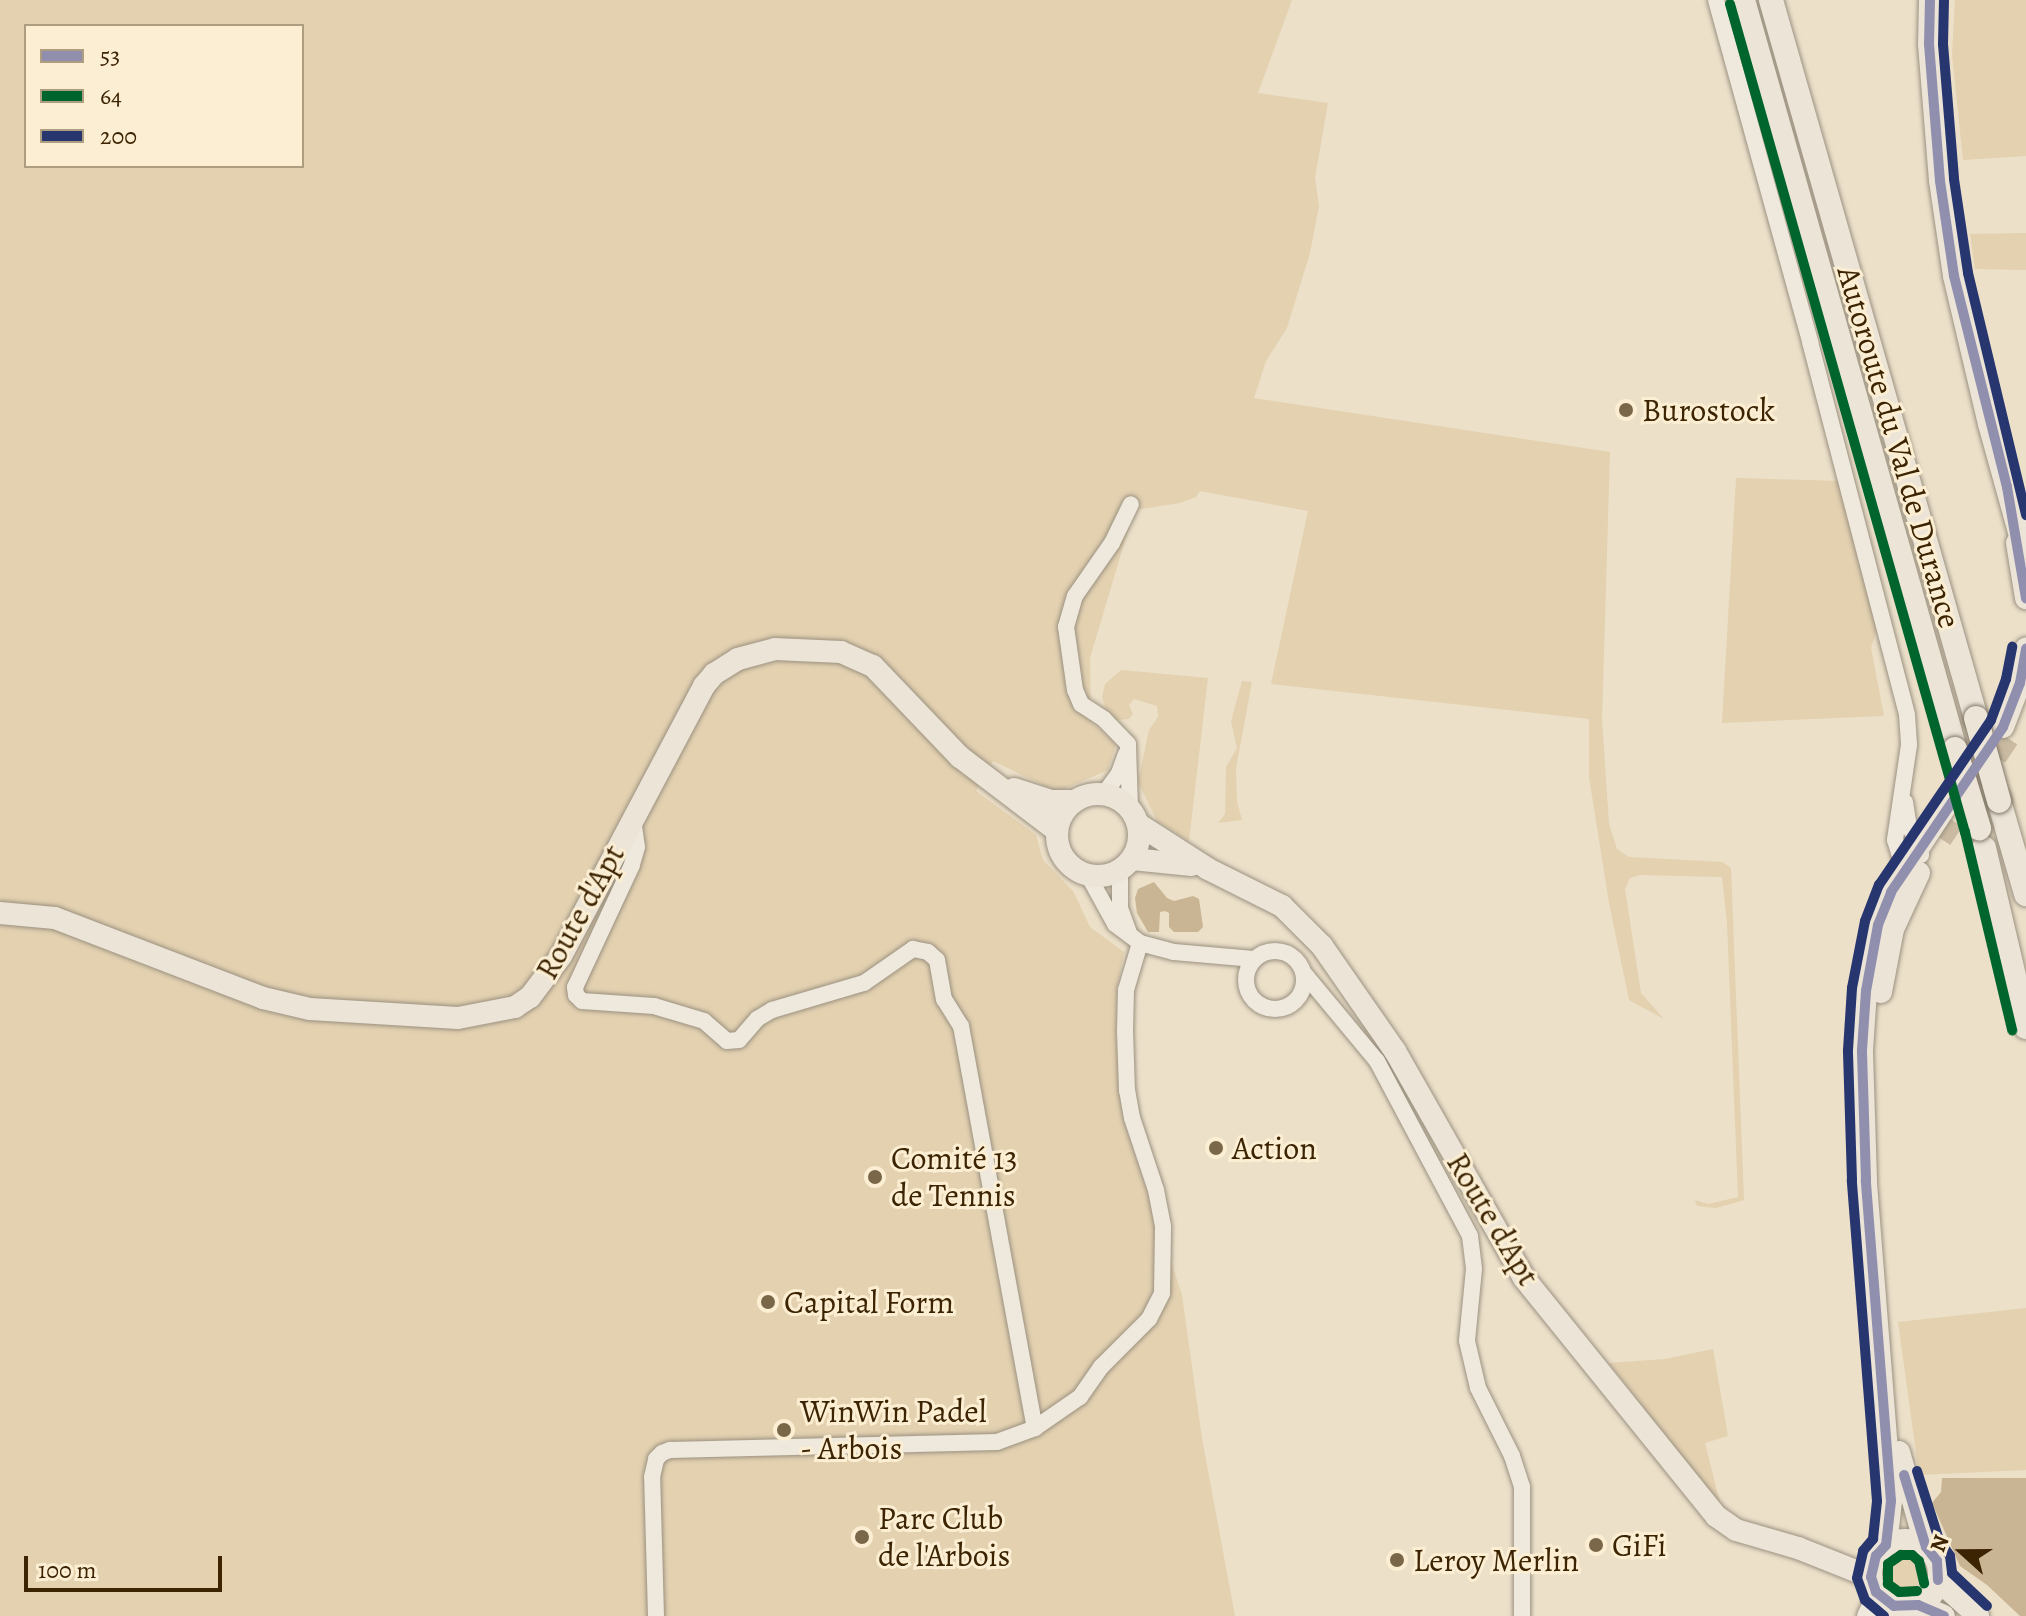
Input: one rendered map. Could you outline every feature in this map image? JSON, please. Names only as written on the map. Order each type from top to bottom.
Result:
[{"type":"highway","name":"Autoroute du Val de Durance","points":[[1743,0],[2026,994]]},
{"type":"highway","name":"Autoroute du Val de Durance","points":[[1771,0],[2026,894]]},
{"type":"highway","points":[[1982,838],[2026,1027]]},
{"type":"main road","points":[[1930,0],[1929,44],[1940,181],[1952,263],[2026,557]]},
{"type":"main road","points":[[2007,487],[2026,598]]},
{"type":"main road","name":"Route d'Apt","points":[[0,913],[55,918],[263,998],[310,1009],[458,1018],[497,1013],[530,997],[547,977],[676,733],[714,674],[747,655],[775,649],[841,652],[873,666],[946,743],[1057,831]]},
{"type":"main road","points":[[2026,649],[2006,732],[2026,696]]},
{"type":"main road","name":"Route d'Apt","points":[[987,777],[1033,797],[1075,801]]},
{"type":"main road","points":[[1090,794],[1104,794],[1120,799],[1134,816],[1139,842],[1126,864],[1109,875],[1088,875],[1071,866],[1062,855],[1057,831],[1065,809],[1075,801],[1090,794]]},
{"type":"main road","points":[[1866,1180],[1874,1042],[1884,968],[1897,918],[1948,803]]},
{"type":"main road","name":"Route d'Apt","points":[[1134,816],[1208,869],[1282,906],[1322,946],[1395,1051],[1524,1278],[1698,1495],[1736,1530],[1798,1548],[1874,1585]]},
{"type":"main road","points":[[1931,842],[1904,870],[1878,925],[1866,991],[1862,1050],[1866,1180],[1891,1501],[1885,1546],[1872,1566],[1874,1585],[1894,1606],[1912,1606],[1944,1616]]},
{"type":"main road","name":"Route d'Apt","points":[[1126,864],[1174,861],[1208,869]]},
{"type":"main road","points":[[1883,1371],[1904,1477],[1926,1547],[1937,1561],[1935,1590],[1912,1606]]},
{"type":"main road","points":[[1885,1546],[1906,1539],[1926,1547]]},
{"type":"main road","name":"Route d'Apt","points":[[1798,1548],[1844,1551],[1885,1546]]},
{"type":"main road","points":[[1938,1580],[1978,1616]]},
{"type":"street","points":[[1716,0],[1810,342],[1907,715],[1909,745],[1895,840],[1904,870]]},
{"type":"street","points":[[1131,504],[1112,543],[1075,596],[1066,627],[1075,690],[1081,704],[1104,719],[1128,744],[1134,816]]},
{"type":"street","points":[[1104,794],[1119,773],[1128,744]]},
{"type":"street","points":[[1904,781],[1906,815],[1931,842]]},
{"type":"street","points":[[632,818],[637,847],[632,865],[575,987],[576,995],[582,1001],[654,1006],[704,1021],[727,1041],[739,1040],[757,1019],[772,1010],[864,983],[913,949],[928,952],[937,960],[944,999],[961,1026],[1035,1428]]},
{"type":"street","points":[[656,1616],[652,1477],[656,1459],[662,1453],[670,1450],[997,1442],[1035,1428],[1080,1397],[1101,1367],[1149,1319],[1162,1293],[1163,1226],[1156,1190],[1136,1135],[1127,1091],[1126,990],[1136,941],[1120,908],[1126,864]]},
{"type":"street","points":[[1088,875],[1115,924],[1136,941],[1174,952],[1254,959],[1272,951],[1291,956],[1377,1061],[1470,1236],[1474,1269],[1467,1341],[1483,1401],[1512,1456],[1522,1487],[1522,1616]]},
{"type":"street","points":[[1213,955],[1235,966],[1245,977],[1249,996],[1256,1004],[1275,1010],[1318,1003],[1336,1010]]},
{"type":"street","points":[[1245,977],[1254,959]]},
{"type":"street","points":[[1291,1005],[1302,991],[1303,972]]},
{"type":"street","points":[[1865,1616],[1874,1585]]},
{"type":"street","points":[[1524,1593],[1529,1616]]},
{"type":"street","points":[[1878,1616],[1912,1606]]},
{"type":"shaded area","points":[[0,0],[1292,0],[1258,93],[1328,103],[1315,178],[1319,206],[1310,253],[1287,328],[1266,361],[1254,398],[1610,452],[1602,720],[1609,824],[1617,849],[1629,857],[1722,862],[1731,868],[1744,1200],[1716,1208],[1697,1206],[1695,1200],[1708,1204],[1738,1197],[1727,923],[1722,877],[1640,875],[1630,878],[1625,889],[1641,993],[1664,1019],[1629,1000],[1609,903],[1589,777],[1589,719],[1271,684],[1308,511],[1200,491],[1196,497],[1180,503],[1134,510],[1090,658],[1091,722],[1116,744],[1108,770],[1057,792],[993,761],[976,791],[1036,835],[1043,860],[1073,891],[1090,927],[1124,952],[1117,988],[1116,1036],[1125,1124],[1182,1295],[1202,1438],[1235,1616],[0,1616]]},
{"type":"shaded area","points":[[1955,0],[2026,0],[2026,156],[1963,160],[1952,55]]},
{"type":"shaded area","points":[[2026,233],[2026,270],[1975,269],[1970,234]]},
{"type":"shaded area","points":[[1736,478],[1843,481],[1878,626],[1871,648],[1884,716],[1722,723]]},
{"type":"shaded area","points":[[1121,670],[1208,678],[1189,841],[1157,821],[1138,782],[1149,730],[1158,717],[1157,706],[1134,699],[1129,705],[1133,714],[1129,719],[1116,720],[1106,710],[1102,697],[1105,684]]},
{"type":"shaded area","points":[[1242,681],[1252,682],[1236,768],[1237,802],[1242,820],[1218,823],[1225,814],[1226,767],[1237,748],[1231,721]]},
{"type":"shaded area","points":[[1154,882],[1167,898],[1174,901],[1193,896],[1199,899],[1203,927],[1198,932],[1174,932],[1169,927],[1169,913],[1165,911],[1160,912],[1159,932],[1148,932],[1137,913],[1135,898],[1138,889]]},
{"type":"shaded area","points":[[2026,1308],[2026,1470],[1919,1475],[1898,1322]]},
{"type":"shaded area","points":[[1713,1349],[1728,1436],[1705,1443],[1721,1507],[1609,1363],[1665,1359]]},
{"type":"shaded area","points":[[1942,1478],[2026,1478],[2026,1616],[2020,1616],[1987,1585],[1960,1566],[1932,1503],[1941,1492]]},
{"type":"shaded area","points":[[1905,1547],[1922,1554],[1929,1571],[1918,1579],[1919,1591],[1908,1596],[1902,1591],[1890,1592],[1880,1579],[1879,1570],[1886,1555]]},
{"type":"tunnel","points":[[1941,839],[2009,737]]},
{"type":"transit line","name":"53","points":[[1930,0],[1929,44],[1940,181],[1954,276],[2007,487],[2026,598]]},
{"type":"transit line","name":"200","points":[[1944,0],[1943,44],[1954,179],[1968,273],[2026,515]]},
{"type":"transit line","name":"64","points":[[1730,4],[1965,832],[2012,1030]]},
{"type":"transit line","name":"200","points":[[1884,1616],[1865,1600],[1857,1578],[1863,1551],[1873,1539],[1877,1501],[1852,1180],[1848,1050],[1852,988],[1865,921],[1879,885],[1991,720],[2006,679],[2012,647]]},
{"type":"transit line","name":"53","points":[[1944,1616],[1918,1605],[1894,1606],[1876,1592],[1871,1577],[1876,1556],[1886,1545],[1891,1501],[1866,1180],[1862,1050],[1866,991],[1878,925],[1891,892],[2003,727],[2020,683],[2026,649]]},
{"type":"transit line","name":"200","points":[[1917,1471],[1939,1540],[1950,1556],[1952,1573],[1987,1606]]},
{"type":"transit line","name":"53","points":[[1904,1475],[1926,1547],[1937,1561],[1938,1580]]},
{"type":"transit line","name":"64","points":[[1917,1591],[1899,1592],[1888,1584],[1888,1564],[1901,1555],[1912,1555],[1919,1561],[1924,1583]]},
{"type":"place","name":"Burostock","points":[[1626,410]]},
{"type":"place","name":"Action","points":[[1216,1148]]},
{"type":"place","name":"Comité 13 de Tennis","points":[[875,1177]]},
{"type":"place","name":"Capital Form","points":[[768,1302]]},
{"type":"place","name":"WinWin Padel - Arbois","points":[[784,1430]]},
{"type":"place","name":"Parc Club de l'Arbois","points":[[862,1537]]},
{"type":"place","name":"GiFi","points":[[1596,1545]]},
{"type":"place","name":"Leroy Merlin","points":[[1397,1560]]}]
